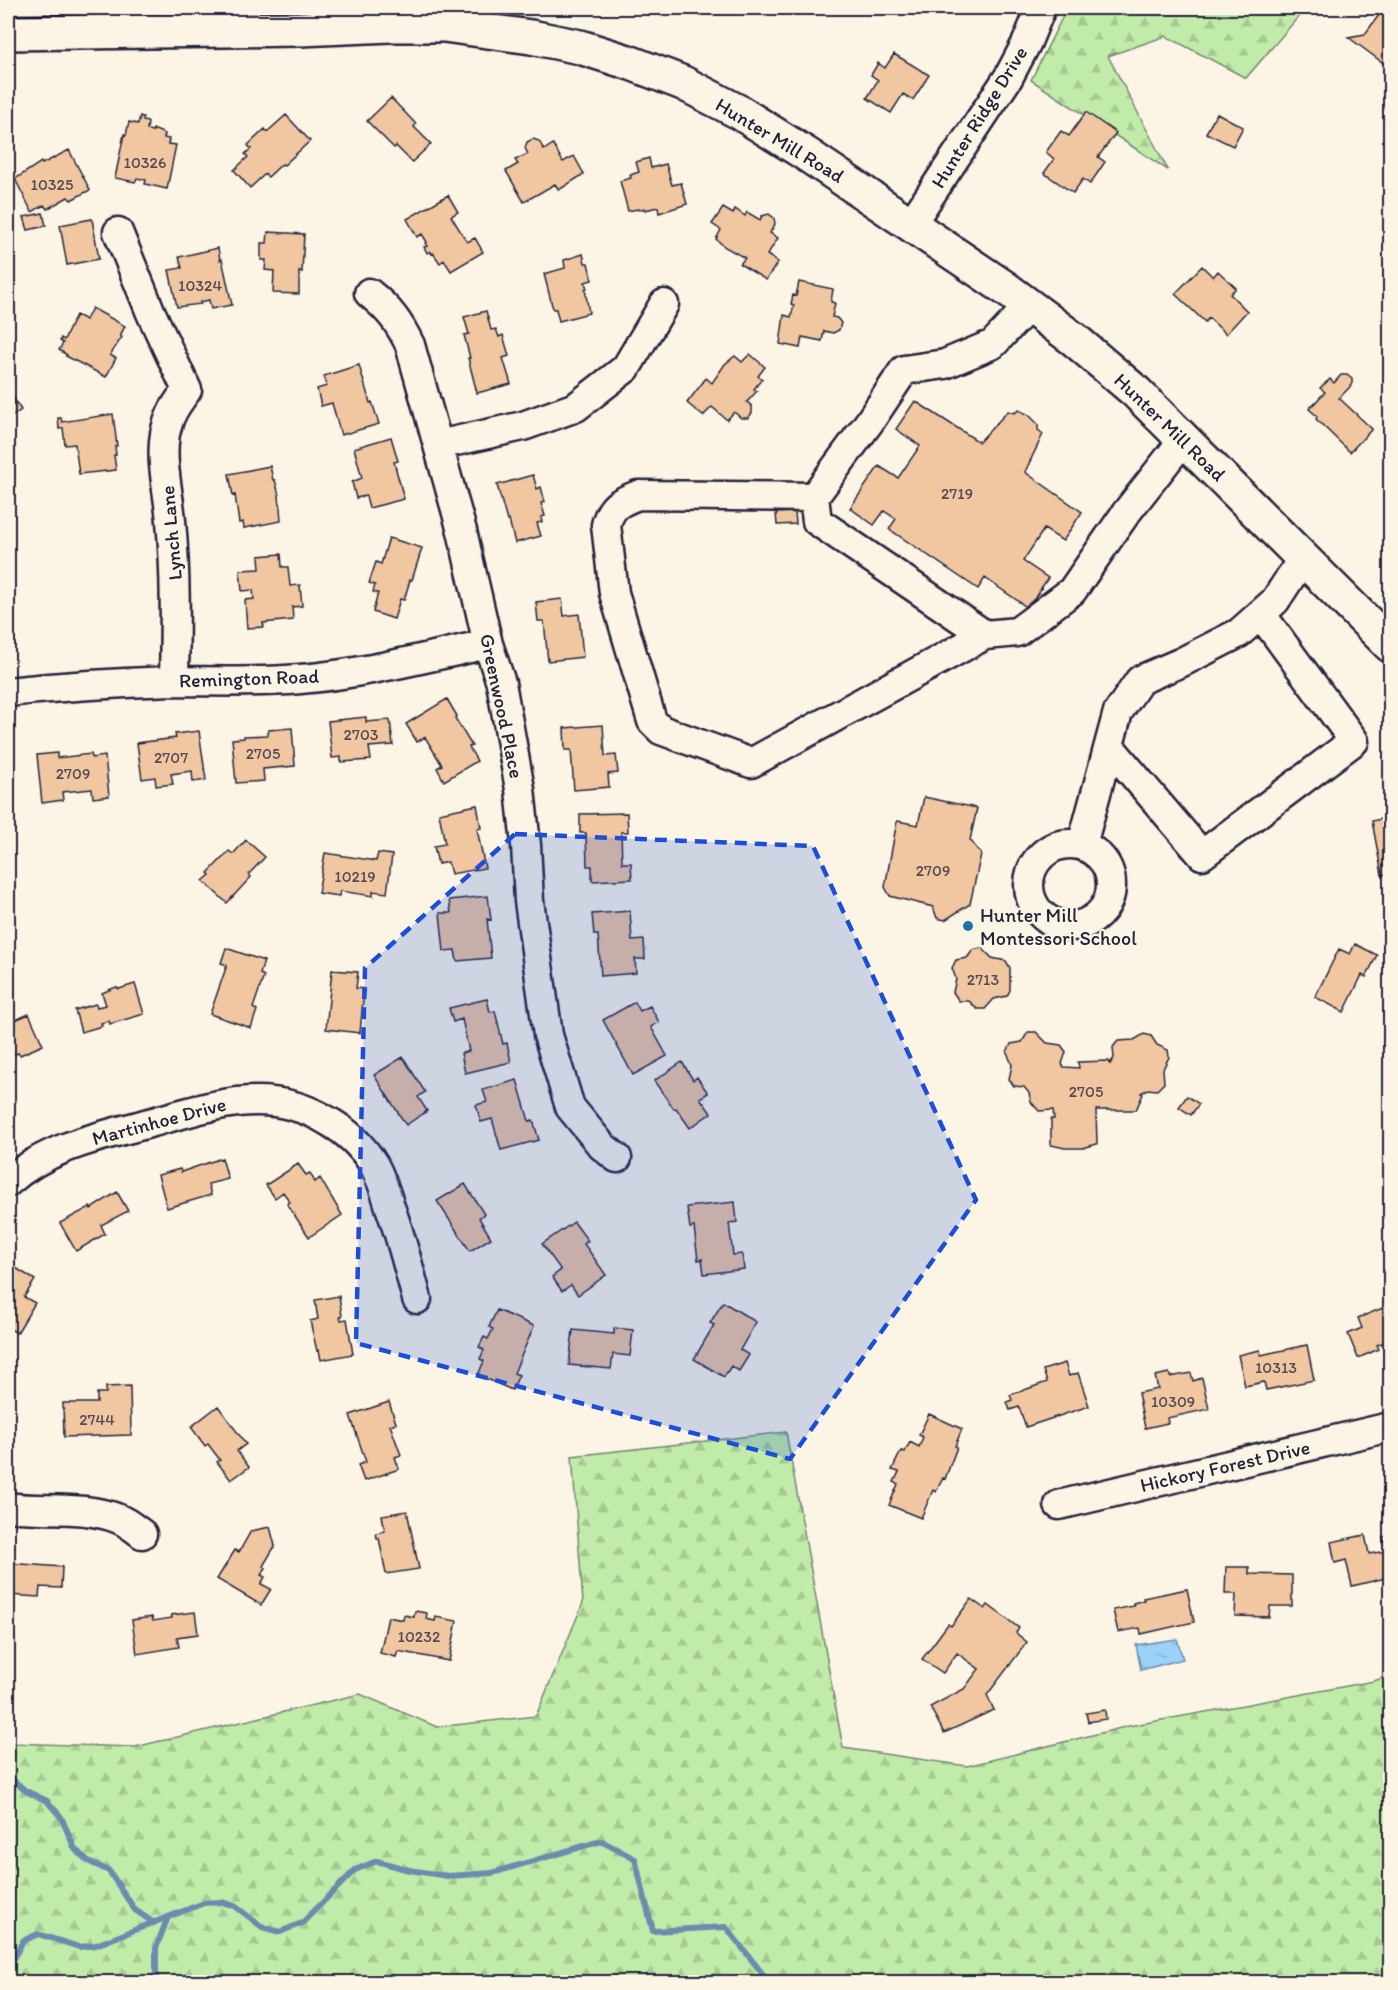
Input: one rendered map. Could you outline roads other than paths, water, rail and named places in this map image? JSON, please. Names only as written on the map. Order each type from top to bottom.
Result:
[{"type":"main road","name":"Hunter Mill Road","points":[[8,33],[300,29],[390,16],[531,37],[580,47],[683,83],[739,112],[807,154],[1075,340],[1136,392],[1390,645]]},
{"type":"street","name":"Hunter Ridge Drive","points":[[911,224],[1008,78],[1028,42],[1041,8]]},
{"type":"street","name":"Lynch Lane","points":[[118,232],[151,313],[187,390],[171,411],[164,437],[176,582],[174,681]]},
{"type":"street","name":"Greenwood Place","points":[[369,292],[386,306],[400,324],[410,345],[465,542],[488,644],[501,683],[520,789],[529,902],[548,1035],[570,1107],[602,1146],[617,1158]]},
{"type":"street","points":[[438,445],[522,426],[576,407],[626,368],[664,304]]},
{"type":"street","points":[[986,635],[817,521],[814,497],[870,422],[904,370],[945,364],[993,344],[1029,306]]},
{"type":"street","points":[[814,497],[638,495],[618,503],[608,515],[606,525],[614,593],[652,721],[661,730],[751,763],[986,635],[1017,632],[1072,591],[1126,513],[1184,439]]},
{"type":"street","points":[[1082,844],[1118,712],[1140,680],[1239,633],[1275,601],[1303,558]]},
{"type":"street","points":[[1109,746],[1202,855],[1354,741],[1261,614]]},
{"type":"street","name":"Remington Road","points":[[8,692],[63,686],[174,681],[247,683],[302,679],[358,671],[488,644]]},
{"type":"street","name":"Martinhoe Drive","points":[[8,1182],[44,1157],[77,1143],[217,1104],[244,1100],[293,1104],[316,1113],[339,1127],[358,1144],[374,1164],[399,1232],[417,1299]]},
{"type":"street","name":"Hickory Forest Drive","points":[[1059,1505],[1390,1427]]},
{"type":"street","points":[[8,1507],[100,1512],[122,1519],[142,1534]]},
{"type":"water","points":[[1177,1639],[1183,1659],[1141,1670],[1136,1645]]},
{"type":"waterway","points":[[8,1770],[13,1780],[26,1791],[47,1801],[61,1817],[75,1849],[88,1861],[109,1871],[135,1910],[154,1923]]},
{"type":"waterway","points":[[8,1968],[23,1941],[38,1934],[79,1947],[96,1945],[204,1903],[222,1902],[235,1906],[262,1927],[280,1932],[302,1923],[355,1870],[377,1861],[409,1870],[448,1876],[492,1873],[601,1841],[635,1859],[653,1931],[726,1927],[769,1982]]},
{"type":"waterway","points":[[156,1982],[156,1948],[168,1917]]},
{"type":"place","name":"Hunter Mill Montessori School","points":[[968,926]]}]
